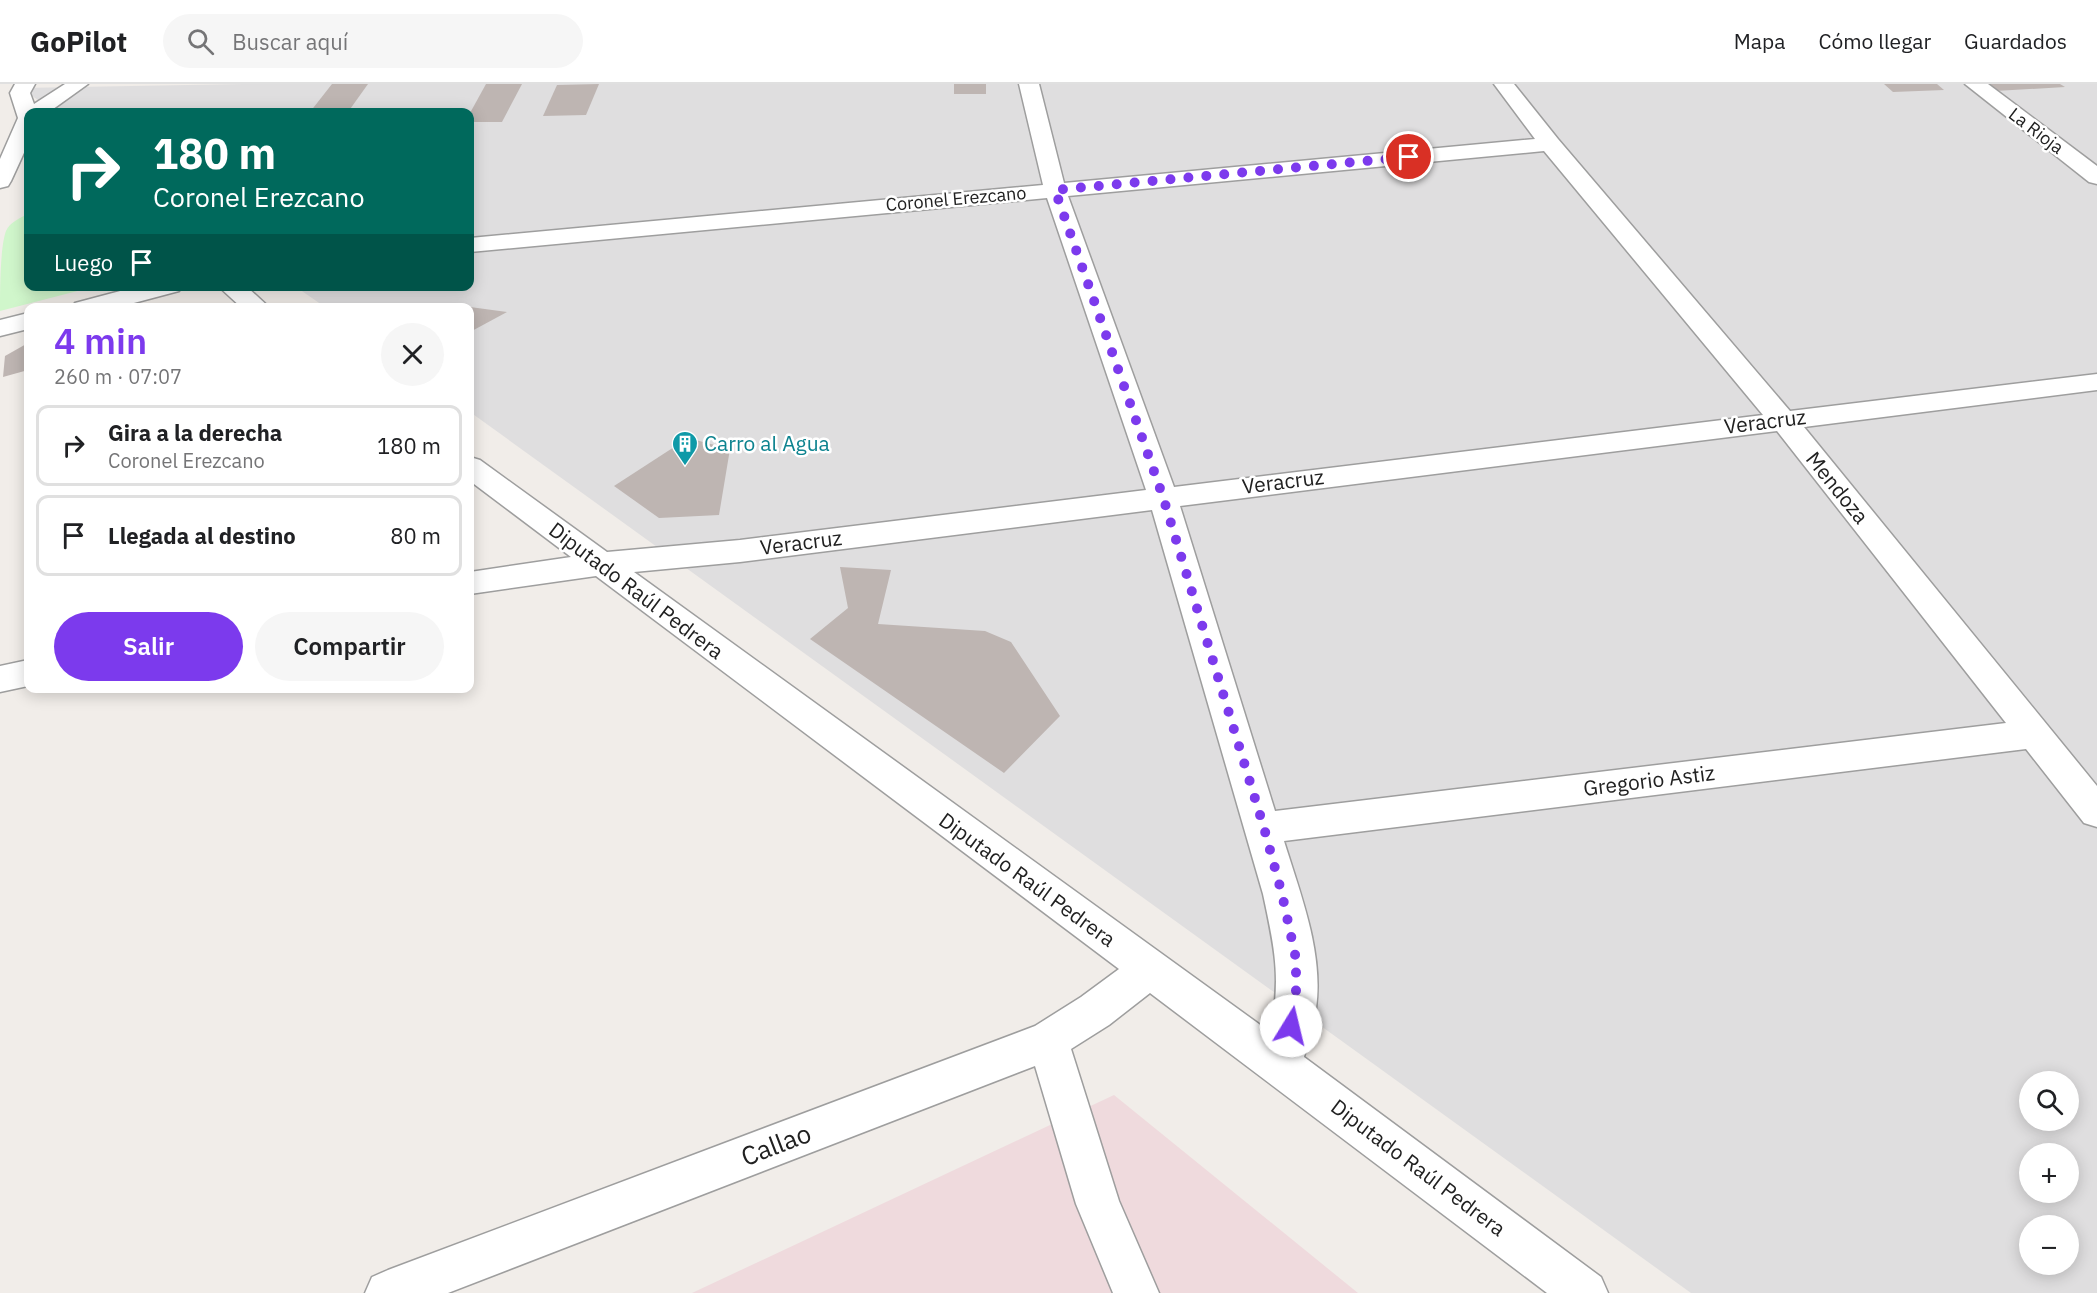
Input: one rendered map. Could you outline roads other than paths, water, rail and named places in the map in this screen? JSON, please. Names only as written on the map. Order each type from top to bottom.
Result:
[{"type":"street","points":[[24,108],[20,93],[26,84]]},
{"type":"street","points":[[48,108],[78,84]]},
{"type":"street","points":[[1029,84],[1055,190],[1163,497],[1282,894],[1296,959],[1296,1006],[1282,1066]]},
{"type":"street","name":"Mendoza","points":[[1504,84],[1550,144],[1782,419],[2097,812]]},
{"type":"street","name":"La Rioja","points":[[1975,84],[2097,177]]},
{"type":"street","points":[[0,181],[24,133]]},
{"type":"street","name":"Coronel Erezcano","points":[[474,245],[1550,144]]},
{"type":"street","points":[[104,303],[150,291]]},
{"type":"street","points":[[236,291],[252,303]]},
{"type":"street","points":[[0,328],[24,322]]},
{"type":"street","name":"Veracruz","points":[[474,582],[599,564],[740,551],[1782,419],[2097,382]]},
{"type":"street","name":"Diputado Raúl Pedrera","points":[[474,470],[1282,1066],[1585,1293]]},
{"type":"street","points":[[0,679],[24,674]]},
{"type":"street","name":"Gregorio Astiz","points":[[1264,828],[2035,735]]},
{"type":"street","name":"Callao","points":[[388,1293],[1048,1041],[1095,1011],[1149,970]]},
{"type":"street","points":[[1048,1041],[1098,1204],[1136,1293]]},
{"type":"place","name":"Carro al Agua","points":[[685,467]]}]
